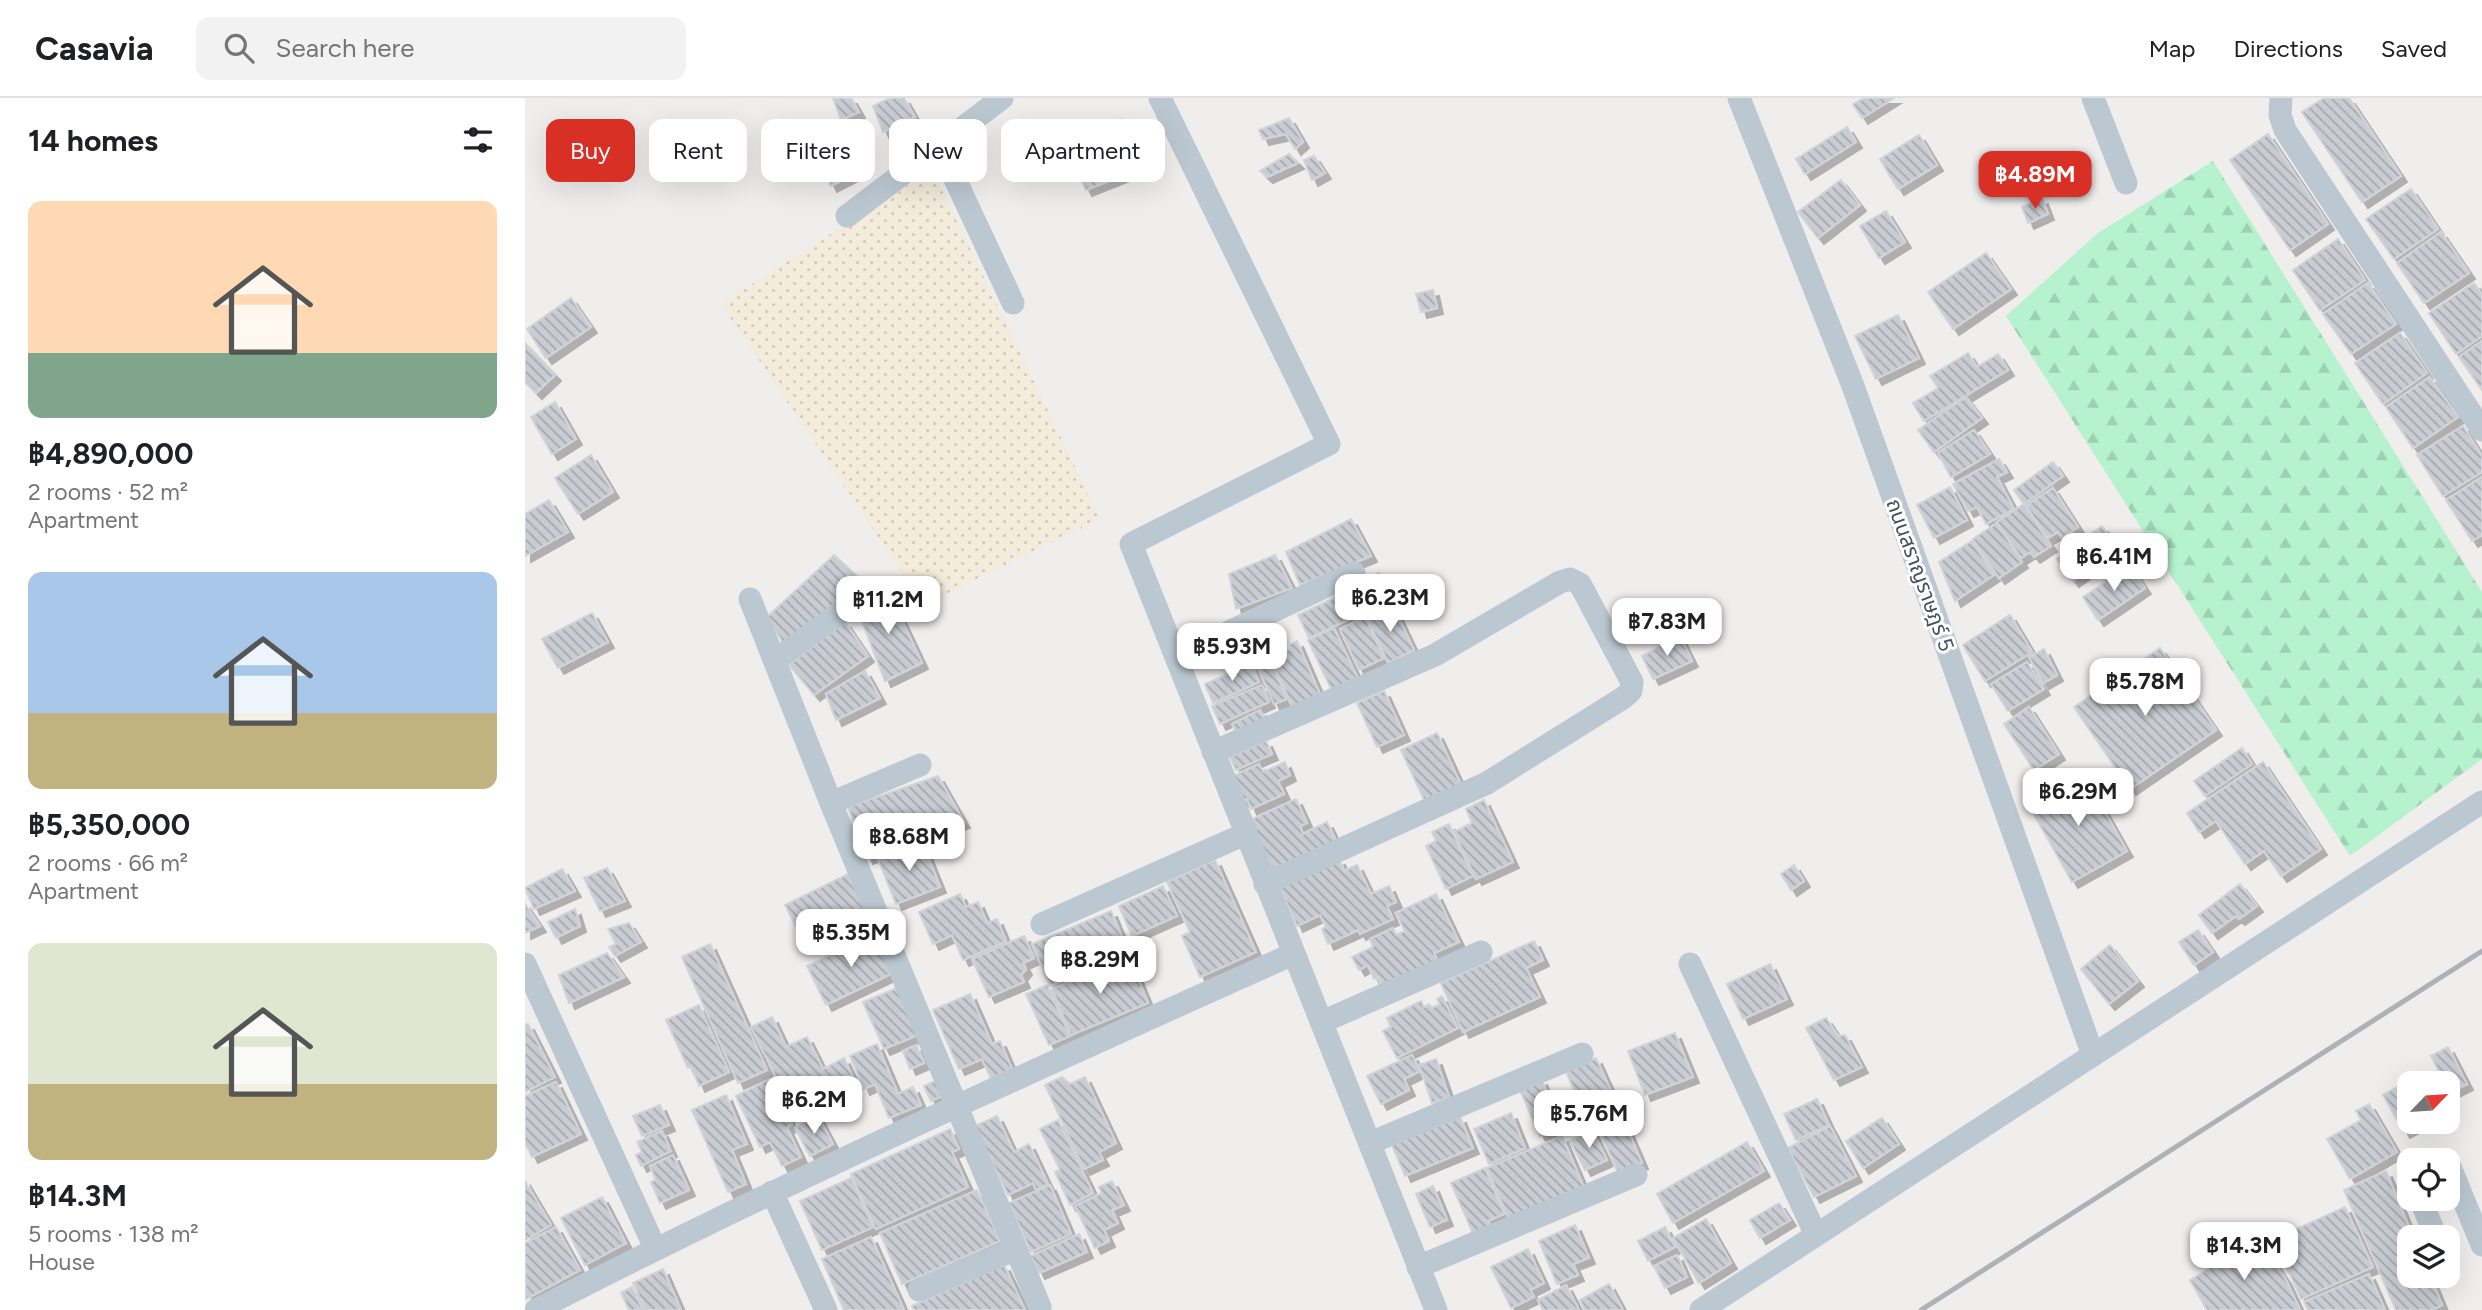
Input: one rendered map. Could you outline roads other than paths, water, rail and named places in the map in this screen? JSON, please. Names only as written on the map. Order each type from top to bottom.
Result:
[{"type":"street","points":[[975,119],[1002,98]]},
{"type":"street","points":[[1160,98],[1329,444],[1131,544],[1436,1310]]},
{"type":"street","name":"ถนนสราญราษฎร์ 5","points":[[1739,98],[1853,386],[2093,1055]]},
{"type":"street","points":[[2093,98],[2126,183]]},
{"type":"street","points":[[2281,98],[2280,115],[2285,130],[2482,430]]},
{"type":"street","points":[[848,216],[893,182]]},
{"type":"street","points":[[956,182],[1013,303]]},
{"type":"street","points":[[1176,657],[1355,573]]},
{"type":"street","points":[[1213,752],[1435,655],[1560,582],[1570,579],[1580,584],[1632,682],[1631,691],[1623,698],[1487,783],[1265,884]]},
{"type":"street","points":[[750,599],[831,803],[1040,1307]]},
{"type":"street","points":[[776,660],[848,607]]},
{"type":"street","points":[[831,803],[920,765]]},
{"type":"street","points":[[1701,1310],[2482,802]]},
{"type":"street","points":[[1042,924],[1245,834]]},
{"type":"street","points":[[1322,1022],[1481,952]]},
{"type":"street","points":[[536,1310],[655,1248],[956,1105],[1293,954]]},
{"type":"street","points":[[525,964],[655,1248]]},
{"type":"street","points":[[1690,964],[1816,1235]]},
{"type":"street","points":[[1370,1143],[1582,1054]]},
{"type":"street","points":[[1418,1267],[1636,1174]]},
{"type":"street","points":[[772,1192],[826,1310]]},
{"type":"street","points":[[2460,1202],[2482,1245]]},
{"type":"street","points":[[919,1290],[1016,1249]]},
{"type":"railway","points":[[1921,1310],[2482,951]]}]
